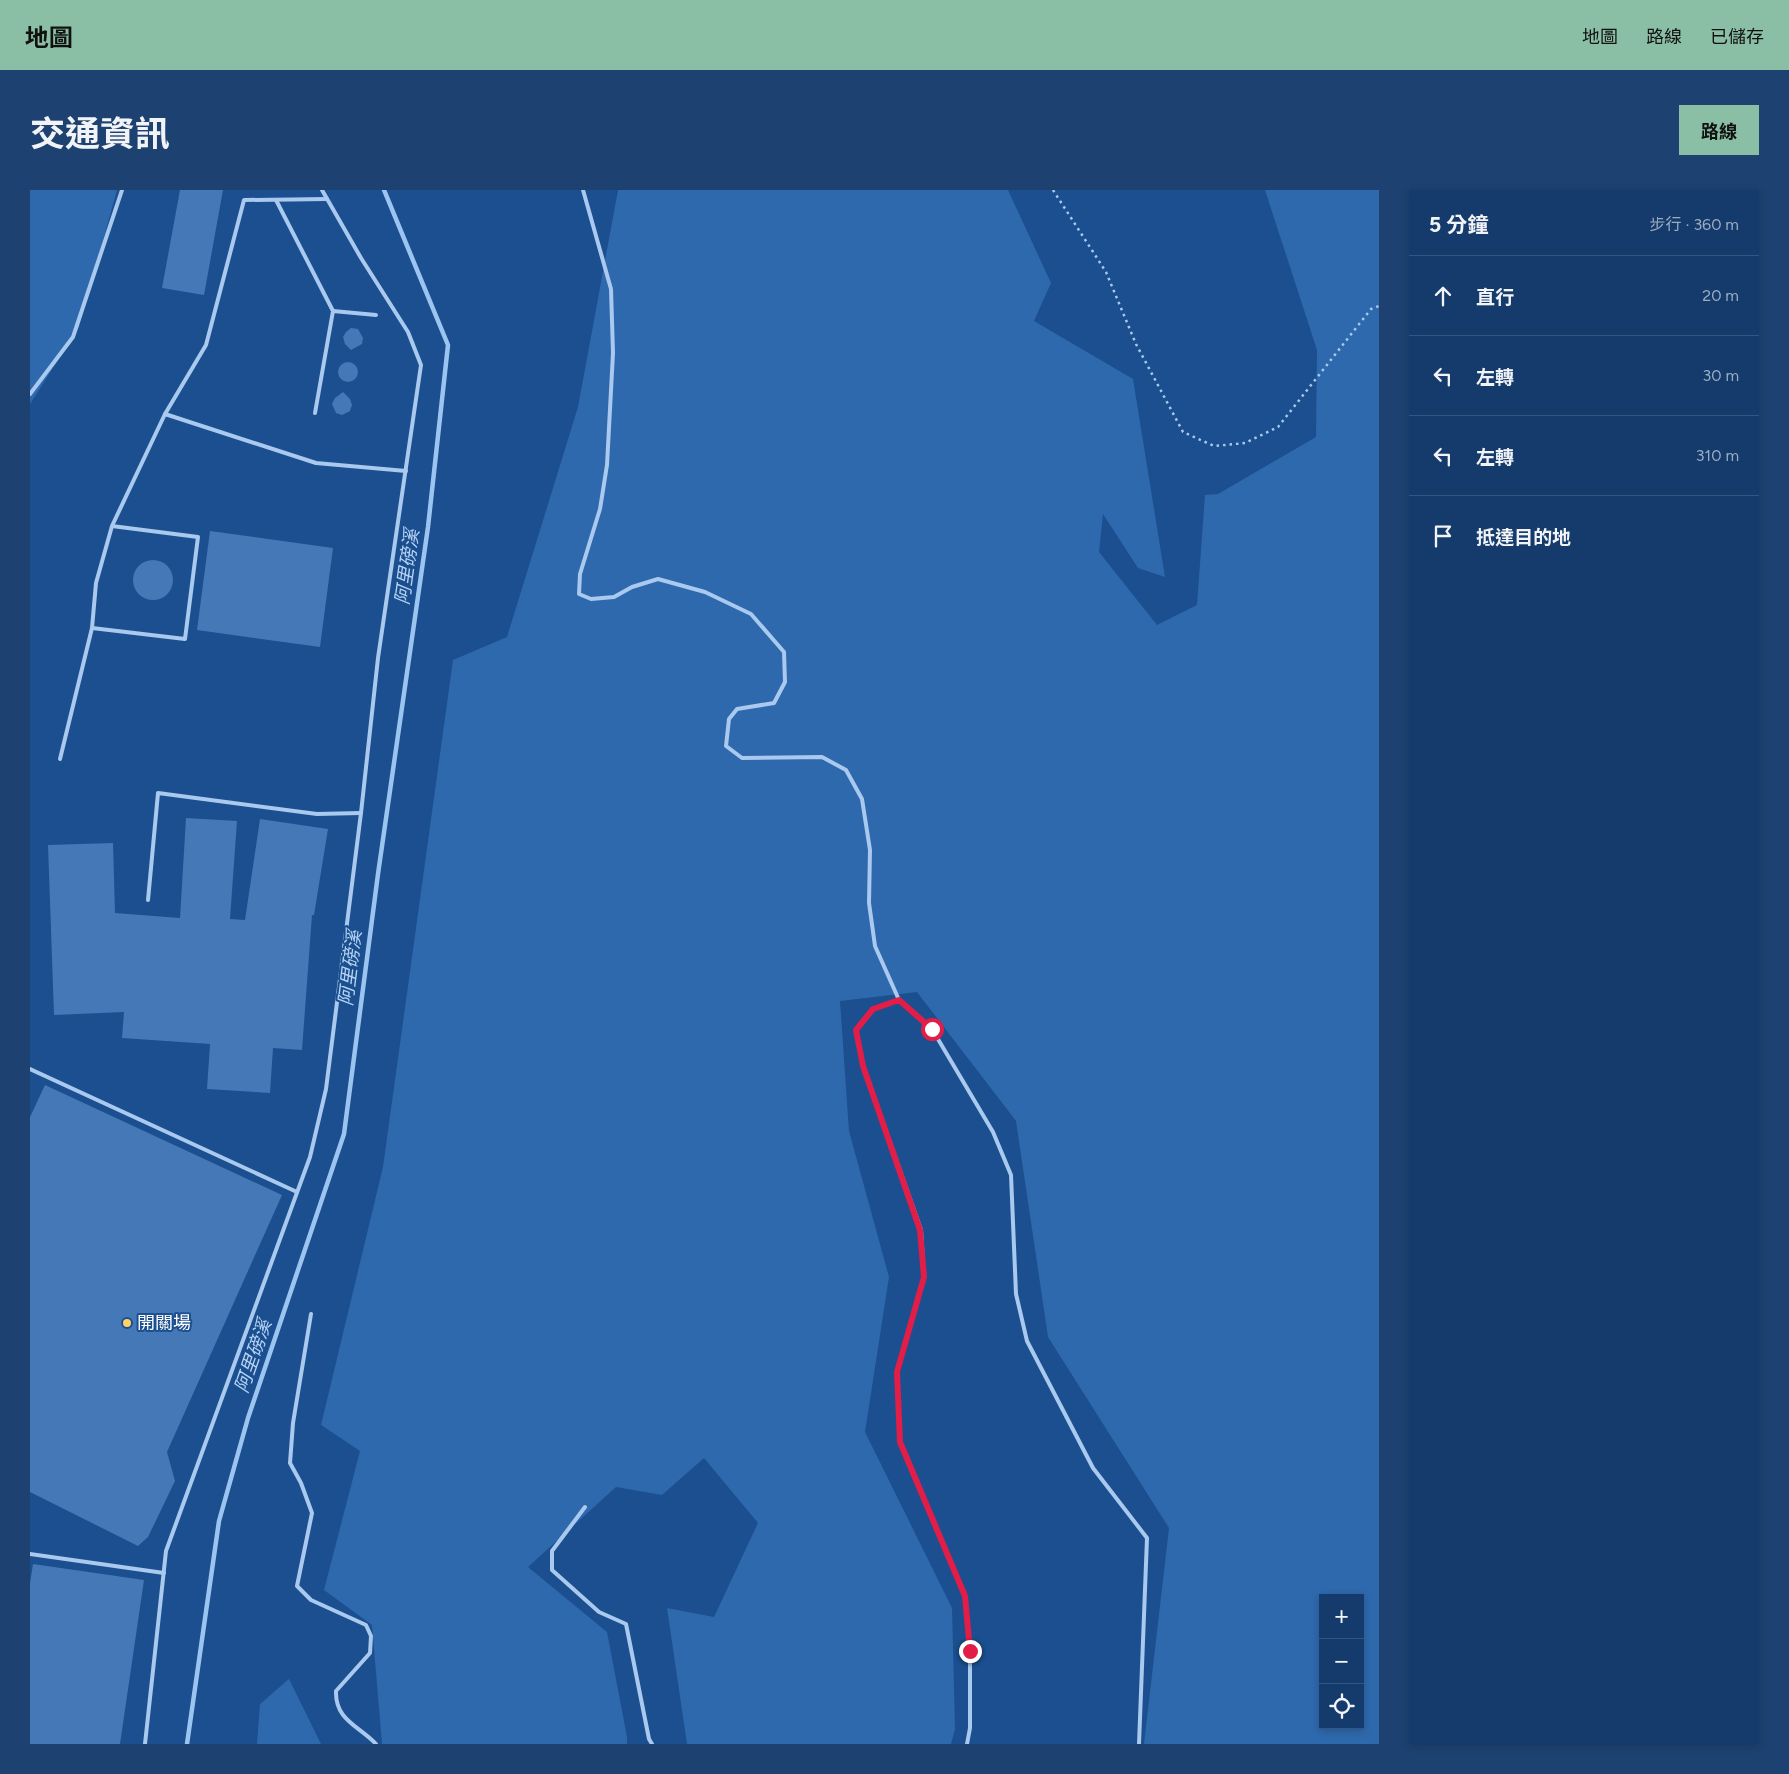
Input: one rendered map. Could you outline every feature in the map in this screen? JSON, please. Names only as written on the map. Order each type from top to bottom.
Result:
[{"type":"lane","points":[[30,394],[73,337],[122,190]]},
{"type":"lane","points":[[145,1744],[166,1551],[310,1156],[326,1089],[361,813],[378,658],[421,365],[408,332],[361,258],[322,190]]},
{"type":"lane","points":[[583,190],[611,289],[613,353],[607,465],[600,509],[580,574],[580,594],[591,599],[614,597],[632,587],[658,579],[705,592],[751,614],[784,652],[785,682],[774,703],[737,709],[729,719],[726,746],[742,758],[822,757],[846,770],[862,799],[870,850],[869,903],[875,946],[899,1000],[932,1029],[993,1132],[1011,1175],[1016,1294],[1027,1341],[1093,1468],[1147,1538],[1139,1744]]},
{"type":"lane","points":[[60,759],[92,628],[96,583],[112,526],[165,414],[206,345],[244,200],[327,199]]},
{"type":"lane","points":[[276,200],[333,311],[315,412]]},
{"type":"lane","points":[[333,311],[376,315]]},
{"type":"lane","points":[[165,414],[316,462],[406,471]]},
{"type":"lane","points":[[92,628],[185,638],[198,537],[112,526]]},
{"type":"lane","points":[[148,900],[158,793],[316,814],[361,813]]},
{"type":"lane","points":[[899,1000],[873,1009],[856,1030],[863,1066],[920,1230],[924,1277],[897,1372],[900,1442],[965,1596],[970,1651],[970,1728],[967,1744]]},
{"type":"lane","points":[[30,1068],[297,1192]]},
{"type":"lane","points":[[311,1314],[293,1423],[290,1464],[301,1483],[312,1513],[298,1586],[311,1600],[366,1625],[371,1636],[370,1653],[336,1691],[336,1703],[344,1718],[376,1744]]},
{"type":"lane","points":[[585,1507],[552,1551],[552,1570],[599,1612],[626,1624],[649,1739],[652,1744]]},
{"type":"lane","points":[[30,1554],[164,1573]]},
{"type":"path","points":[[1053,190],[1106,272],[1136,344],[1183,432],[1214,446],[1245,443],[1278,427],[1371,309],[1379,306]]},
{"type":"shaded area","points":[[30,190],[117,190],[79,327],[30,404]]},
{"type":"shaded area","points":[[618,190],[1008,190],[1051,283],[1034,321],[1133,379],[1165,577],[1138,568],[1103,514],[1099,552],[1157,625],[1197,605],[1205,495],[1218,494],[1316,437],[1317,350],[1265,190],[1379,190],[1379,1744],[1144,1744],[1169,1528],[1048,1337],[1016,1121],[917,992],[840,1001],[849,1131],[889,1277],[865,1432],[952,1608],[955,1729],[951,1744],[687,1744],[667,1608],[714,1617],[758,1523],[704,1458],[662,1495],[616,1487],[528,1567],[607,1632],[627,1744],[382,1744],[372,1625],[324,1590],[360,1451],[321,1425],[383,1167],[453,660],[507,637],[578,407]]},
{"type":"shaded area","points":[[289,1679],[321,1744],[257,1744],[260,1704]]},
{"type":"building","points":[[180,190],[223,190],[204,295],[162,288]]},
{"type":"building","points":[[351,328],[358,329],[363,338],[362,344],[351,350],[345,344],[343,337]]},
{"type":"building","points":[[348,362],[355,365],[358,372],[355,379],[348,382],[341,379],[338,372],[341,365]]},
{"type":"building","points":[[343,392],[350,399],[352,405],[350,411],[342,415],[336,413],[332,404],[335,398]]},
{"type":"building","points":[[210,531],[333,548],[320,647],[197,630]]},
{"type":"building","points":[[157,560],[164,563],[170,569],[173,580],[172,588],[164,597],[157,600],[149,600],[142,597],[134,588],[133,576],[136,569],[145,561]]},
{"type":"building","points":[[186,818],[237,821],[230,919],[245,920],[260,819],[328,829],[314,915],[312,915],[302,1050],[273,1048],[270,1093],[207,1089],[210,1044],[122,1038],[124,1012],[54,1015],[48,845],[113,843],[115,913],[180,918]]},
{"type":"building","name":"開關場","points":[[45,1085],[282,1195],[167,1452],[175,1481],[148,1537],[138,1546],[30,1492],[30,1117]]},
{"type":"building","points":[[33,1564],[144,1580],[120,1744],[30,1744],[30,1583]]},
{"type":"waterway","name":"阿里磅溪","points":[[187,1744],[219,1521],[248,1418],[344,1134],[378,874],[428,527],[448,345],[384,190]]},
{"type":"place","name":"開關場","points":[[127,1323]]},
{"type":"route","points":[[932,1029],[899,1000],[873,1009],[856,1030],[863,1066],[920,1230],[924,1277],[897,1372],[900,1442],[965,1596],[970,1651]]}]
